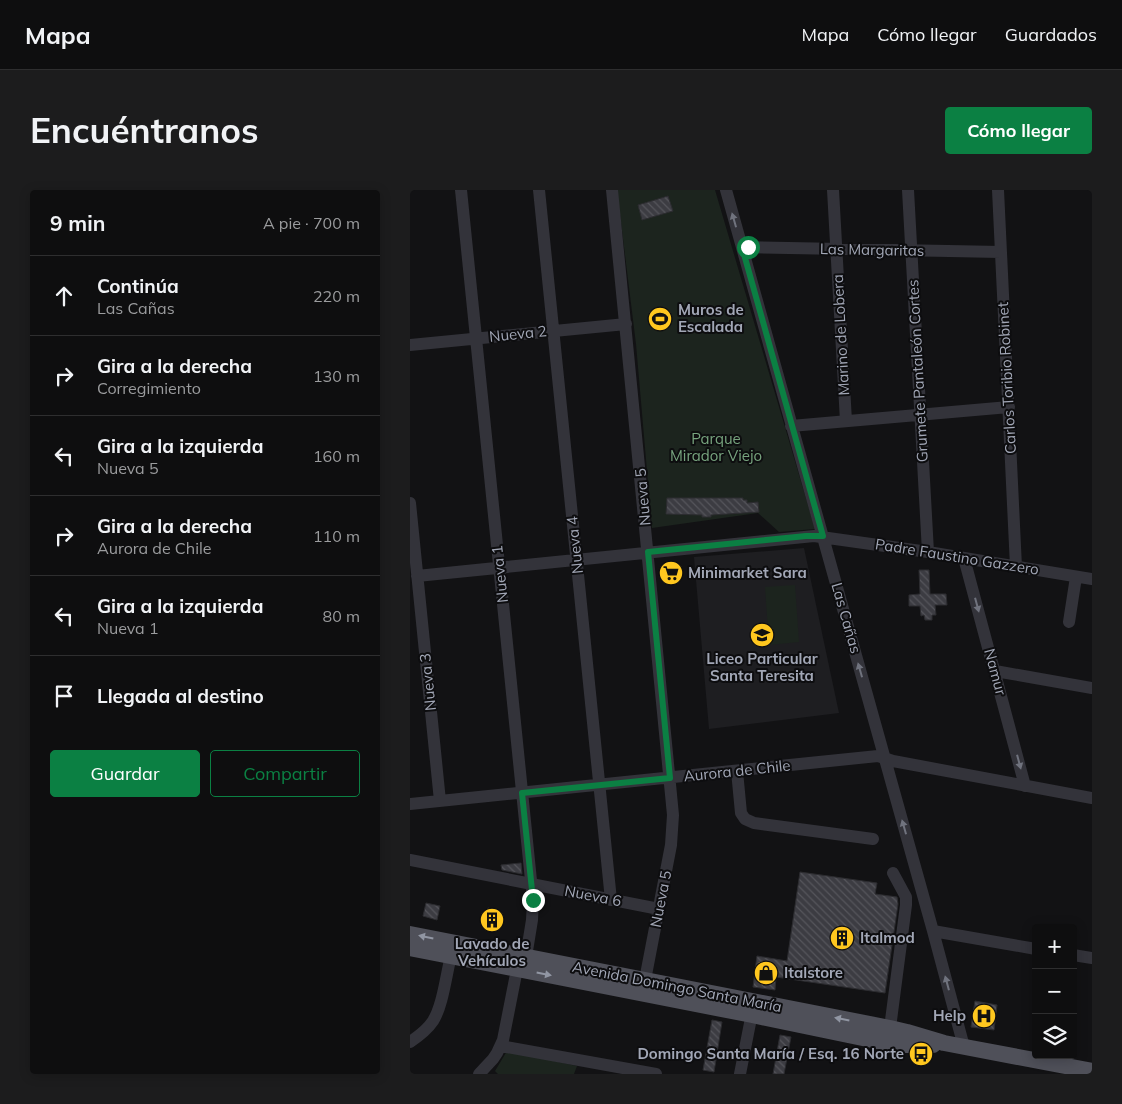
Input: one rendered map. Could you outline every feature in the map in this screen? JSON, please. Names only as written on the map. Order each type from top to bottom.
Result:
[{"type":"main road","name":"Avenida Domingo Santa María","points":[[410,934],[521,963],[753,1008],[890,1028],[944,1044],[964,1047],[1045,1068],[1092,1071]]},
{"type":"main road","name":"Avenida Domingo Santa María","points":[[410,948],[450,956],[521,963],[645,980],[886,1043],[944,1044]]},
{"type":"street","name":"Nueva 1","points":[[461,190],[533,900],[532,920],[504,1034],[500,1046],[486,1071]]},
{"type":"street","name":"Nueva 4","points":[[539,190],[611,900]]},
{"type":"street","name":"Nueva 5","points":[[612,190],[673,815],[673,834],[645,980]]},
{"type":"street","name":"Las Cañas","points":[[726,190],[934,931],[964,1047]]},
{"type":"street","name":"Marino de Lobera","points":[[833,190],[846,421]]},
{"type":"street","name":"Grumete Pantaleón Cortes","points":[[908,190],[928,552]]},
{"type":"street","name":"Carlos Toribio Robinet","points":[[998,190],[1016,567]]},
{"type":"street","name":"Las Margaritas","points":[[742,247],[1001,252]]},
{"type":"street","name":"Nueva 2","points":[[410,345],[626,324]]},
{"type":"street","points":[[792,426],[1008,407]]},
{"type":"street","name":"Nueva 3","points":[[410,503],[440,801]]},
{"type":"street","name":"Padre Faustino Gazzero","points":[[417,576],[786,538],[823,536],[1092,579]]},
{"type":"street","name":"Namur","points":[[964,558],[1025,786]]},
{"type":"street","points":[[1069,622],[1076,576]]},
{"type":"street","points":[[995,671],[1092,688]]},
{"type":"street","name":"Aurora de Chile","points":[[410,804],[878,756],[893,761],[1092,798]]},
{"type":"street","points":[[737,771],[741,813],[747,821],[873,840]]},
{"type":"street","name":"Nueva 6","points":[[410,860],[659,909]]},
{"type":"street","points":[[890,1028],[906,906],[906,897],[894,873]]},
{"type":"street","points":[[934,931],[1032,947]]},
{"type":"street","points":[[410,1042],[425,1030],[436,1015],[450,956]]},
{"type":"street","points":[[1077,956],[1092,958]]},
{"type":"street","points":[[740,1074],[753,1008]]},
{"type":"street","points":[[500,1046],[652,1074]]},
{"type":"shaded area","name":"Liceo Particular Santa Teresita","points":[[804,548],[839,713],[709,729],[694,557]]},
{"type":"green space","name":"Parque Mirador Viejo","points":[[617,190],[715,190],[815,529],[779,532],[758,513],[652,528],[636,344]]},
{"type":"green space","points":[[795,585],[799,642],[769,645],[765,587]]},
{"type":"green space","points":[[507,1051],[577,1066],[574,1074],[498,1074],[495,1071]]},
{"type":"building","points":[[668,196],[673,211],[642,220],[638,205]]},
{"type":"building","points":[[667,498],[743,498],[743,500],[747,500],[747,503],[758,502],[759,512],[711,515],[711,517],[666,514]]},
{"type":"building","name":"Minimarket Sara","points":[[668,564],[676,564],[677,577],[665,578],[664,568]]},
{"type":"building","points":[[919,570],[929,570],[930,594],[946,594],[947,605],[935,605],[936,615],[932,615],[932,620],[925,620],[924,615],[921,616],[920,606],[909,606],[909,595],[920,594]]},
{"type":"building","points":[[521,863],[522,874],[502,870],[501,865]]},
{"type":"building","name":"Italmod","points":[[800,872],[877,883],[875,894],[897,897],[898,904],[885,993],[776,977],[775,990],[753,987],[757,956],[787,961]]},
{"type":"building","points":[[426,903],[440,906],[437,920],[423,916]]},
{"type":"building","name":"Lavado de Vehículos","points":[[488,908],[500,911],[496,931],[484,928]]},
{"type":"building","name":"Help","points":[[975,1001],[997,1005],[994,1030],[971,1027]]},
{"type":"building","points":[[712,1020],[722,1022],[714,1072],[703,1070]]},
{"type":"building","points":[[780,1035],[791,1037],[784,1074],[773,1074]]},
{"type":"place","name":"Muros de Escalada","points":[[660,319]]},
{"type":"place","name":"Minimarket Sara","points":[[671,573]]},
{"type":"place","name":"Liceo Particular Santa Teresita","points":[[762,635]]},
{"type":"place","name":"Lavado de Vehículos","points":[[492,920]]},
{"type":"place","name":"Italmod","points":[[842,938]]},
{"type":"place","name":"Italstore","points":[[766,973]]},
{"type":"place","name":"Help","points":[[984,1016]]},
{"type":"place","name":"Domingo Santa María / Esq. 16 Norte","points":[[921,1054]]},
{"type":"route","points":[[533,900],[522,793],[670,778],[648,552],[806,536],[823,536],[742,247],[748,247]]}]
